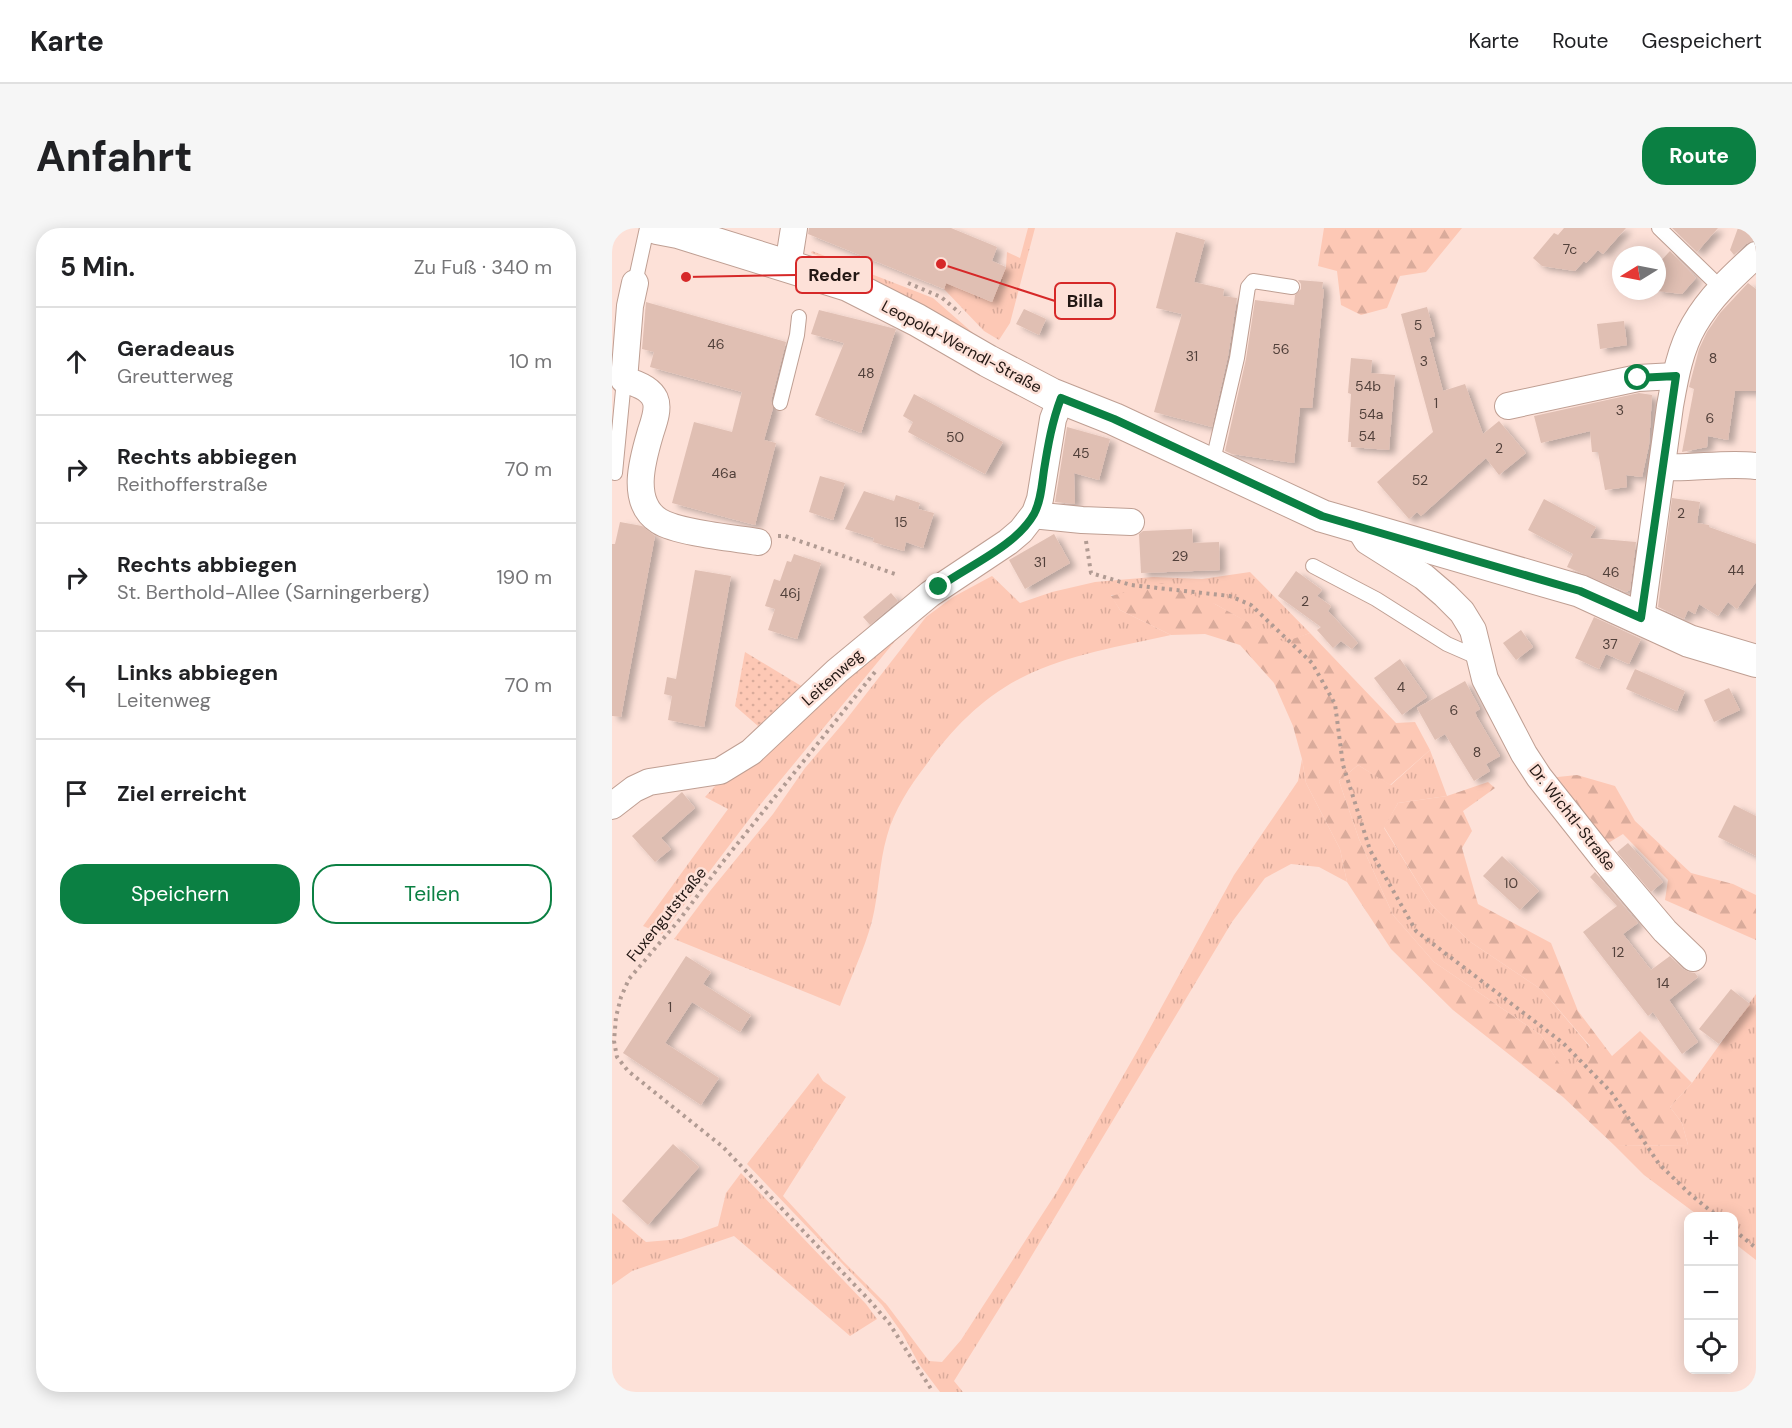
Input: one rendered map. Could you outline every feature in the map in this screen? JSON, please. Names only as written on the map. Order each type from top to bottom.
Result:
[{"type":"street","name":"Leopold-Werndl-Straße","points":[[657,228],[678,232],[848,285],[1061,398],[1114,419],[1305,509],[1359,528],[1580,591],[1689,641],[1756,661]]},
{"type":"street","points":[[788,266],[794,228]]},
{"type":"street","points":[[1641,618],[1676,376],[1683,351],[1693,326],[1721,288],[1755,259]]},
{"type":"street","points":[[635,283],[630,306],[624,380],[636,383],[656,400],[656,414],[639,484],[648,512],[659,521],[675,528],[758,542]]},
{"type":"street","points":[[1509,406],[1638,378],[1676,376]]},
{"type":"street","name":"Leitenweg","points":[[612,806],[634,789],[649,782],[720,771],[751,752],[837,671],[930,594],[1008,542],[1035,513],[1040,499],[1053,419],[1061,398]]},
{"type":"street","points":[[1663,467],[1756,466]]},
{"type":"street","points":[[1035,513],[1042,516],[1082,520],[1131,522]]},
{"type":"street","name":"Dr. Wichtl-Straße","points":[[1359,528],[1367,541],[1424,577],[1462,612],[1473,630],[1485,679],[1524,754],[1539,777],[1665,931],[1693,958]]},
{"type":"lane","points":[[635,283],[647,228]]},
{"type":"lane","points":[[1659,228],[1721,288]]},
{"type":"lane","points":[[1212,465],[1237,358],[1248,287],[1253,281],[1292,287]]},
{"type":"lane","points":[[780,403],[798,335],[799,317]]},
{"type":"lane","points":[[615,473],[624,380]]},
{"type":"lane","points":[[1313,566],[1376,599],[1447,644],[1479,658]]},
{"type":"path","points":[[1082,520],[1091,573],[1131,585],[1230,596],[1251,605],[1312,663],[1335,704],[1344,765],[1370,850],[1416,931],[1563,1043],[1611,1092],[1659,1164],[1712,1212]]},
{"type":"path","points":[[758,542],[768,536],[785,536],[895,574]]},
{"type":"path","name":"Fuxengutstraße","points":[[881,665],[722,863],[680,919],[629,979],[615,1017],[614,1053],[628,1071],[723,1147],[870,1301],[889,1323],[933,1392]]},
{"type":"path","points":[[1738,1233],[1756,1248]]},
{"type":"green space","points":[[1028,228],[1035,228],[1010,323],[999,340],[984,331],[944,289],[946,283],[992,302],[1006,267],[1007,252],[1020,258]]},
{"type":"green space","points":[[1324,228],[1462,228],[1426,272],[1400,276],[1387,308],[1361,315],[1341,305],[1337,271],[1318,266]]},
{"type":"green space","points":[[812,251],[933,298],[981,340],[857,272],[811,253]]},
{"type":"green space","points":[[1250,572],[1310,633],[1284,643],[1215,604],[1111,595],[1120,610],[1171,635],[1096,652],[1041,669],[1008,685],[969,715],[914,781],[890,826],[884,846],[872,921],[840,1006],[674,939],[773,814],[805,768],[845,721],[926,617],[953,597],[992,576],[1020,603],[1052,592],[1095,582],[1153,577],[1202,579]]},
{"type":"green space","points":[[1162,583],[1215,604],[1284,642],[1310,633],[1396,723],[1415,722],[1430,750],[1390,785],[1358,765],[1339,781],[1359,839],[1393,915],[1434,962],[1541,1035],[1566,1074],[1590,1046],[1542,990],[1469,941],[1431,904],[1384,827],[1398,803],[1447,796],[1488,782],[1495,788],[1463,811],[1472,831],[1462,848],[1478,904],[1551,943],[1578,1011],[1612,1056],[1640,1031],[1692,1083],[1670,1107],[1682,1123],[1688,1145],[1615,1146],[1563,1097],[1453,1010],[1391,949],[1347,882],[1340,849],[1306,783],[1293,726],[1274,683],[1240,645],[1205,634],[1171,635],[1120,610],[1111,596]]},
{"type":"green space","points":[[900,635],[760,805],[662,934],[643,926],[728,809],[705,797],[726,774]]},
{"type":"green space","points":[[745,652],[803,687],[758,726],[735,706]]},
{"type":"green space","points":[[1430,750],[1447,796],[1398,803],[1384,828],[1431,904],[1469,941],[1542,990],[1590,1047],[1566,1075],[1541,1035],[1434,962],[1393,915],[1359,839],[1339,781],[1358,765],[1391,785]]},
{"type":"green space","points":[[1302,759],[1306,783],[1340,849],[1347,882],[1319,867],[1291,864],[1265,878],[1232,922],[954,1381],[963,1392],[940,1392],[919,1364],[902,1333],[882,1305],[747,1164],[818,1073],[823,1081],[846,1097],[783,1196],[887,1305],[929,1361],[942,1362],[961,1340],[1058,1190],[1234,875],[1298,781]]},
{"type":"green space","points":[[1577,775],[1615,786],[1635,821],[1691,873],[1733,884],[1756,895],[1756,940],[1665,900],[1668,880],[1623,834],[1605,845],[1548,778]]},
{"type":"green space","points":[[1756,994],[1756,1260],[1738,1246],[1738,1212],[1694,1212],[1644,1175],[1615,1146],[1688,1145],[1682,1123],[1670,1107],[1692,1083]]},
{"type":"green space","points":[[741,1173],[866,1304],[877,1319],[850,1336],[734,1236],[632,1271],[612,1285],[612,1213],[646,1242],[681,1239],[718,1226],[726,1193]]},
{"type":"building","points":[[809,228],[951,228],[997,247],[992,261],[1006,267],[992,302],[946,283],[944,289],[808,234]]},
{"type":"building","points":[[1564,228],[1626,228],[1603,254],[1598,250],[1575,271],[1542,266],[1533,258],[1554,233],[1558,235]]},
{"type":"building","points":[[1672,228],[1718,228],[1697,252]]},
{"type":"building","points":[[1738,228],[1756,228],[1756,240],[1746,244],[1734,255],[1730,250]]},
{"type":"building","points":[[1176,232],[1205,240],[1194,282],[1224,289],[1223,296],[1237,298],[1228,356],[1212,427],[1154,412],[1182,314],[1156,308]]},
{"type":"building","points":[[1670,251],[1696,278],[1682,294],[1666,292],[1666,255]]},
{"type":"building","points":[[1298,280],[1323,282],[1322,289],[1324,289],[1312,408],[1300,408],[1294,463],[1232,454],[1225,451],[1246,359],[1255,300],[1294,305],[1295,295],[1301,289]]},
{"type":"building","points":[[1748,283],[1756,289],[1756,391],[1735,391],[1728,440],[1708,436],[1707,447],[1682,452],[1694,389],[1689,387],[1699,349],[1720,313]]},
{"type":"building","points":[[646,302],[786,342],[764,440],[776,443],[755,525],[672,503],[694,422],[732,432],[742,392],[650,367],[654,352],[642,349]]},
{"type":"building","points":[[1427,307],[1435,336],[1429,338],[1443,391],[1465,384],[1483,434],[1499,421],[1526,453],[1499,475],[1486,458],[1421,516],[1417,512],[1409,519],[1377,482],[1433,432],[1401,314]]},
{"type":"building","points":[[1024,309],[1046,319],[1039,335],[1016,324]]},
{"type":"building","points":[[819,310],[896,329],[861,433],[815,415],[844,343],[811,334]]},
{"type":"building","points":[[1624,321],[1627,345],[1600,349],[1597,324]]},
{"type":"building","points":[[1351,358],[1372,360],[1371,373],[1395,375],[1389,450],[1351,447],[1351,442],[1348,442]]},
{"type":"building","points":[[1639,393],[1652,395],[1649,445],[1642,477],[1626,475],[1627,487],[1605,490],[1598,452],[1592,452],[1590,431],[1541,443],[1534,416]]},
{"type":"building","points":[[914,394],[1003,442],[985,474],[908,432],[913,422],[903,416]]},
{"type":"building","points":[[1067,427],[1110,439],[1099,480],[1074,473],[1075,504],[1055,502]]},
{"type":"building","points":[[820,476],[845,483],[833,520],[809,512]]},
{"type":"building","points":[[864,491],[894,501],[896,495],[920,503],[918,509],[934,513],[923,548],[906,542],[904,551],[873,542],[874,538],[845,529]]},
{"type":"building","points":[[1672,498],[1700,502],[1697,523],[1709,525],[1709,527],[1756,544],[1756,582],[1737,609],[1728,602],[1718,616],[1699,604],[1695,614],[1688,610],[1684,619],[1658,607]]},
{"type":"building","points":[[1544,499],[1596,527],[1590,538],[1636,542],[1630,590],[1626,592],[1567,567],[1573,554],[1528,530]]},
{"type":"building","points":[[620,522],[642,526],[655,536],[621,717],[612,716],[612,544],[615,544]]},
{"type":"building","points":[[1192,529],[1193,543],[1219,542],[1220,570],[1141,573],[1139,534],[1143,531]]},
{"type":"building","points":[[1054,534],[1070,563],[1025,589],[1009,560]]},
{"type":"building","points":[[794,554],[821,563],[797,639],[768,630],[775,609],[765,606],[774,579],[780,581],[787,561],[791,562]]},
{"type":"building","points":[[695,570],[731,576],[704,727],[668,720],[672,696],[664,694],[667,677],[676,679]]},
{"type":"building","points":[[1296,571],[1322,590],[1317,596],[1331,606],[1328,611],[1358,643],[1352,649],[1341,641],[1333,648],[1317,630],[1321,627],[1278,596]]},
{"type":"building","points":[[891,593],[898,601],[870,625],[863,617]]},
{"type":"building","points":[[1594,617],[1641,639],[1629,664],[1606,654],[1599,669],[1575,658]]},
{"type":"building","points":[[1521,630],[1533,647],[1516,660],[1503,643]]},
{"type":"building","points":[[1400,659],[1427,697],[1402,715],[1374,678]]},
{"type":"building","points":[[1635,669],[1685,691],[1677,711],[1626,689]]},
{"type":"building","points":[[1465,681],[1480,709],[1475,712],[1477,717],[1500,756],[1486,764],[1490,771],[1474,781],[1445,734],[1435,740],[1417,708]]},
{"type":"building","points":[[1729,688],[1740,710],[1714,722],[1704,700]]},
{"type":"building","points":[[682,792],[695,808],[661,838],[671,849],[655,862],[632,836]]},
{"type":"building","points":[[1734,805],[1756,816],[1756,856],[1718,837]]},
{"type":"building","points":[[1628,843],[1663,882],[1651,892],[1617,852]]},
{"type":"building","points":[[1502,856],[1539,891],[1520,910],[1483,876]]},
{"type":"building","points":[[1595,872],[1638,923],[1623,934],[1651,970],[1670,956],[1683,969],[1695,973],[1698,977],[1669,1000],[1698,1042],[1682,1054],[1653,1012],[1648,1016],[1583,932],[1617,906],[1590,877]]},
{"type":"building","points":[[686,956],[711,972],[703,984],[751,1015],[740,1032],[692,1002],[665,1043],[719,1078],[701,1105],[623,1053]]},
{"type":"building","points":[[1731,989],[1750,1004],[1719,1044],[1699,1029]]},
{"type":"building","points":[[673,1144],[699,1167],[648,1225],[622,1201]]},
{"type":"place","name":"Billa","points":[[941,264]]},
{"type":"place","name":"Reder","points":[[686,277]]},
{"type":"route","points":[[939,587],[1008,542],[1021,531],[1035,513],[1040,499],[1053,419],[1061,398],[1114,419],[1322,516],[1580,591],[1641,618],[1676,376],[1638,378]]}]
